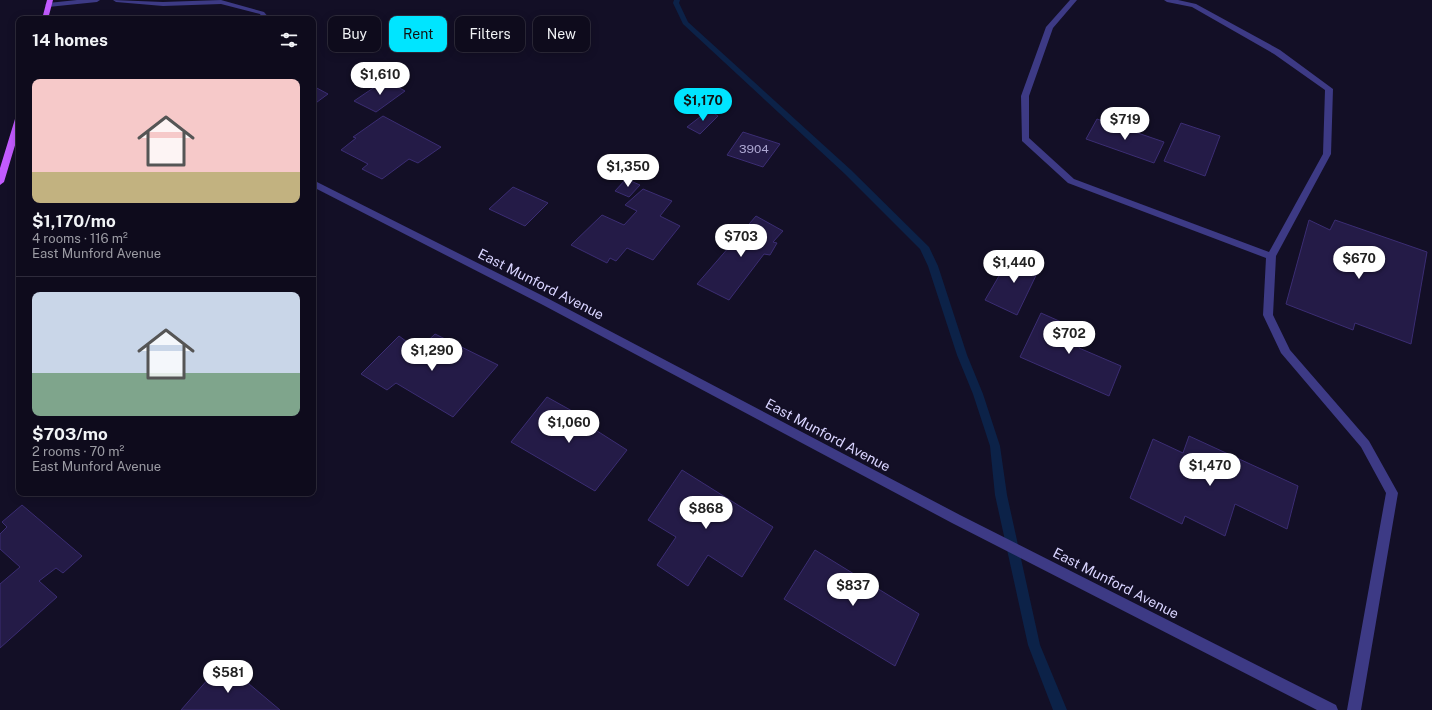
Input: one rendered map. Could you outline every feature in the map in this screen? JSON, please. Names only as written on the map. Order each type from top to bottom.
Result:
[{"type":"main road","points":[[46,16],[49,2]]},
{"type":"main road","points":[[0,182],[16,130]]},
{"type":"street","points":[[49,2],[97,0]]},
{"type":"street","points":[[116,0],[163,4],[221,2],[262,13],[264,16]]},
{"type":"street","points":[[1074,0],[1050,27],[1025,96],[1025,139],[1071,181],[1272,256]]},
{"type":"street","points":[[1167,0],[1194,5],[1277,52],[1328,89],[1327,154],[1272,256],[1268,316],[1286,353],[1365,444],[1392,493],[1354,710]]},
{"type":"street","name":"East Munford Avenue","points":[[316,185],[546,302],[956,519],[1331,710]]},
{"type":"building","points":[[385,80],[405,91],[376,112],[354,101]]},
{"type":"building","points":[[316,88],[328,94],[316,103]]},
{"type":"building","points":[[709,110],[718,116],[700,134],[687,127]]},
{"type":"building","points":[[383,116],[441,147],[418,163],[409,159],[382,179],[362,169],[368,164],[341,150],[356,138],[353,137]]},
{"type":"building","points":[[1097,119],[1164,142],[1154,163],[1086,139]]},
{"type":"building","points":[[1181,123],[1220,136],[1205,176],[1164,161]]},
{"type":"building","points":[[743,132],[780,144],[763,167],[727,155]]},
{"type":"building","points":[[626,179],[640,185],[629,197],[615,191]]},
{"type":"building","points":[[513,187],[548,203],[525,226],[489,209]]},
{"type":"building","points":[[643,189],[672,201],[660,216],[680,226],[653,260],[627,248],[616,261],[610,258],[607,263],[571,245],[602,215],[624,225],[637,211],[625,205]]},
{"type":"building","points":[[756,216],[783,231],[773,242],[777,243],[770,255],[764,254],[729,300],[697,284]]},
{"type":"building","points":[[1309,220],[1330,230],[1335,220],[1427,252],[1411,344],[1355,323],[1353,330],[1286,304]]},
{"type":"building","points":[[1013,252],[1041,265],[1017,315],[985,300]]},
{"type":"building","points":[[1041,313],[1084,332],[1079,348],[1121,366],[1109,396],[1020,357]]},
{"type":"building","points":[[435,334],[498,365],[453,417],[396,383],[387,390],[361,374],[399,336],[418,350]]},
{"type":"building","points":[[547,397],[599,426],[594,429],[627,450],[595,491],[511,442]]},
{"type":"building","points":[[1189,436],[1298,486],[1287,529],[1235,504],[1225,536],[1185,516],[1182,524],[1130,498],[1153,439],[1183,453]]},
{"type":"building","points":[[682,470],[773,527],[742,577],[708,555],[688,586],[657,565],[676,537],[648,520]]},
{"type":"building","points":[[22,505],[82,556],[63,573],[56,568],[39,581],[57,597],[0,648],[0,584],[20,567],[0,549],[0,534],[7,527],[2,522]]},
{"type":"building","points":[[815,550],[919,614],[895,666],[784,599]]},
{"type":"building","points":[[223,662],[280,710],[181,710]]},
{"type":"waterway","points":[[677,0],[676,3],[685,23],[848,172],[924,247],[933,266],[962,355],[978,394],[995,446],[1001,495],[1034,645],[1060,710]]}]
